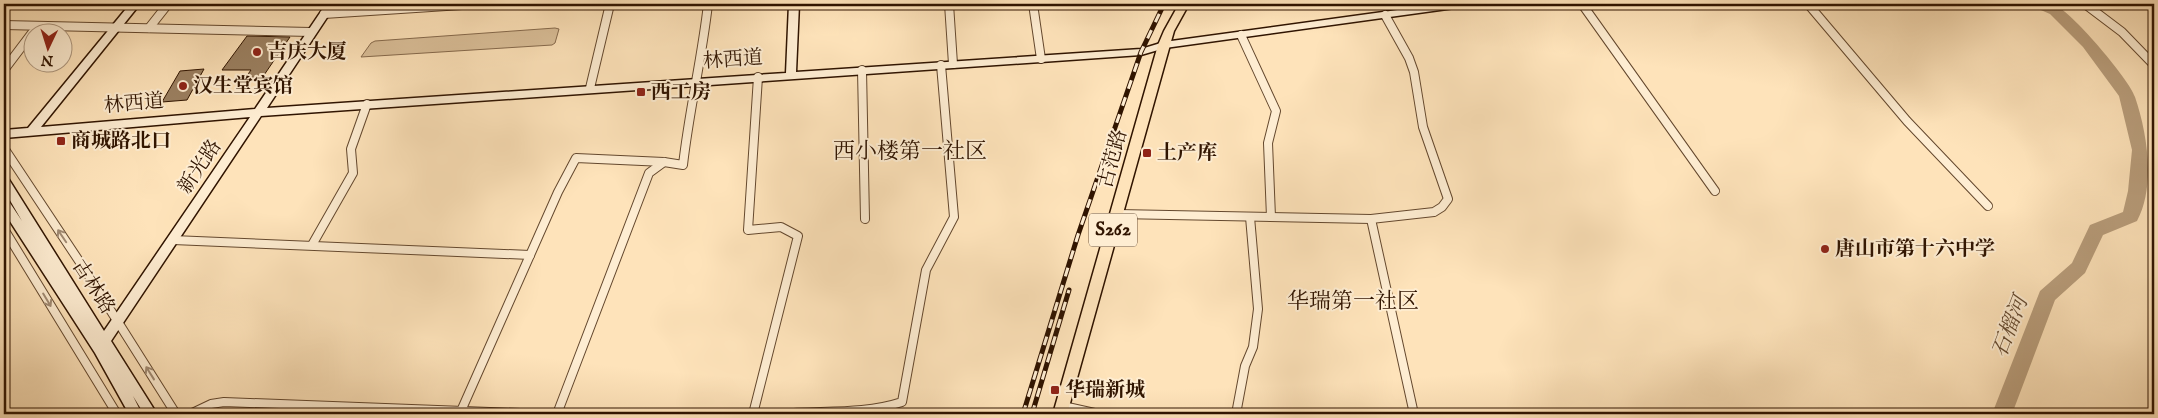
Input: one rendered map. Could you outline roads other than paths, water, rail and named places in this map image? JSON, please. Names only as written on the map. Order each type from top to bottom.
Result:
[{"type":"main road","points":[[31,132],[135,4]]},
{"type":"main road","name":"新光路","points":[[102,344],[174,240],[331,4]]},
{"type":"main road","points":[[791,75],[794,4]]},
{"type":"main road","name":"古范路","points":[[1062,410],[1164,46],[1169,31],[1184,4]]},
{"type":"main road","name":"林西道","points":[[4,134],[367,104],[1141,52],[1164,46],[1462,4]]},
{"type":"main road","name":"古林路","points":[[4,181],[102,344],[136,414]]},
{"type":"main road","name":"古林路","points":[[4,203],[151,414]]},
{"type":"street","points":[[149,28],[168,4]]},
{"type":"street","points":[[324,14],[477,4]]},
{"type":"street","points":[[590,88],[610,4]]},
{"type":"street","points":[[461,411],[558,192],[576,158],[664,162],[683,165],[688,114],[696,82],[708,4]]},
{"type":"street","points":[[950,4],[953,64]]},
{"type":"street","points":[[1033,4],[1041,58]]},
{"type":"street","points":[[1582,4],[1715,191]]},
{"type":"street","points":[[1808,4],[1907,121],[1988,206]]},
{"type":"street","points":[[2085,4],[2111,22],[2138,46],[2154,65]]},
{"type":"street","points":[[1118,214],[1371,219],[1434,212],[1442,207],[1448,199],[1423,128],[1414,72],[1409,58],[1385,15]]},
{"type":"street","points":[[4,25],[22,25]]},
{"type":"street","points":[[72,26],[311,32]]},
{"type":"street","points":[[1241,35],[1276,111],[1268,143],[1271,217]]},
{"type":"street","points":[[4,70],[22,47]]},
{"type":"street","points":[[780,414],[804,411],[836,412],[885,409],[902,402],[929,258],[949,231],[954,217],[941,65]]},
{"type":"street","points":[[862,70],[865,219]]},
{"type":"street","points":[[753,414],[798,236],[782,227],[748,230],[758,77]]},
{"type":"street","points":[[312,245],[353,174],[351,149],[367,104]]},
{"type":"street","points":[[4,148],[176,414]]},
{"type":"street","points":[[557,414],[649,173],[664,162]]},
{"type":"street","points":[[1236,414],[1244,366],[1253,347],[1258,309],[1250,217]]},
{"type":"street","points":[[1371,219],[1414,414]]},
{"type":"street","points":[[4,229],[117,414]]},
{"type":"street","points":[[174,240],[530,255]]},
{"type":"street","points":[[190,414],[211,404],[224,402],[544,414]]},
{"type":"street","points":[[1062,410],[1099,414]]},
{"type":"waterway","name":"石榴河","points":[[2002,414],[2047,296],[2079,268],[2096,230],[2131,216],[2137,191],[2140,150],[2127,95],[2088,43],[2055,11],[2039,4]]},
{"type":"railway","points":[[1023,414],[1078,235],[1141,52],[1164,4]]},
{"type":"railway","points":[[1032,414],[1069,290]]},
{"type":"place","name":"吉庆大厦","points":[[257,52]]},
{"type":"place","name":"汉生堂宾馆","points":[[183,86]]},
{"type":"place","name":"西工房","points":[[641,92]]},
{"type":"place","name":"商城路北口","points":[[61,141]]},
{"type":"place","name":"土产库","points":[[1147,153]]},
{"type":"place","name":"唐山市第十六中学","points":[[1825,249]]},
{"type":"place","name":"华瑞新城","points":[[1055,390]]},
{"type":"district","name":"西小楼第一社区","points":[[910,152]]},
{"type":"district","name":"华瑞第一社区","points":[[1353,302]]}]
